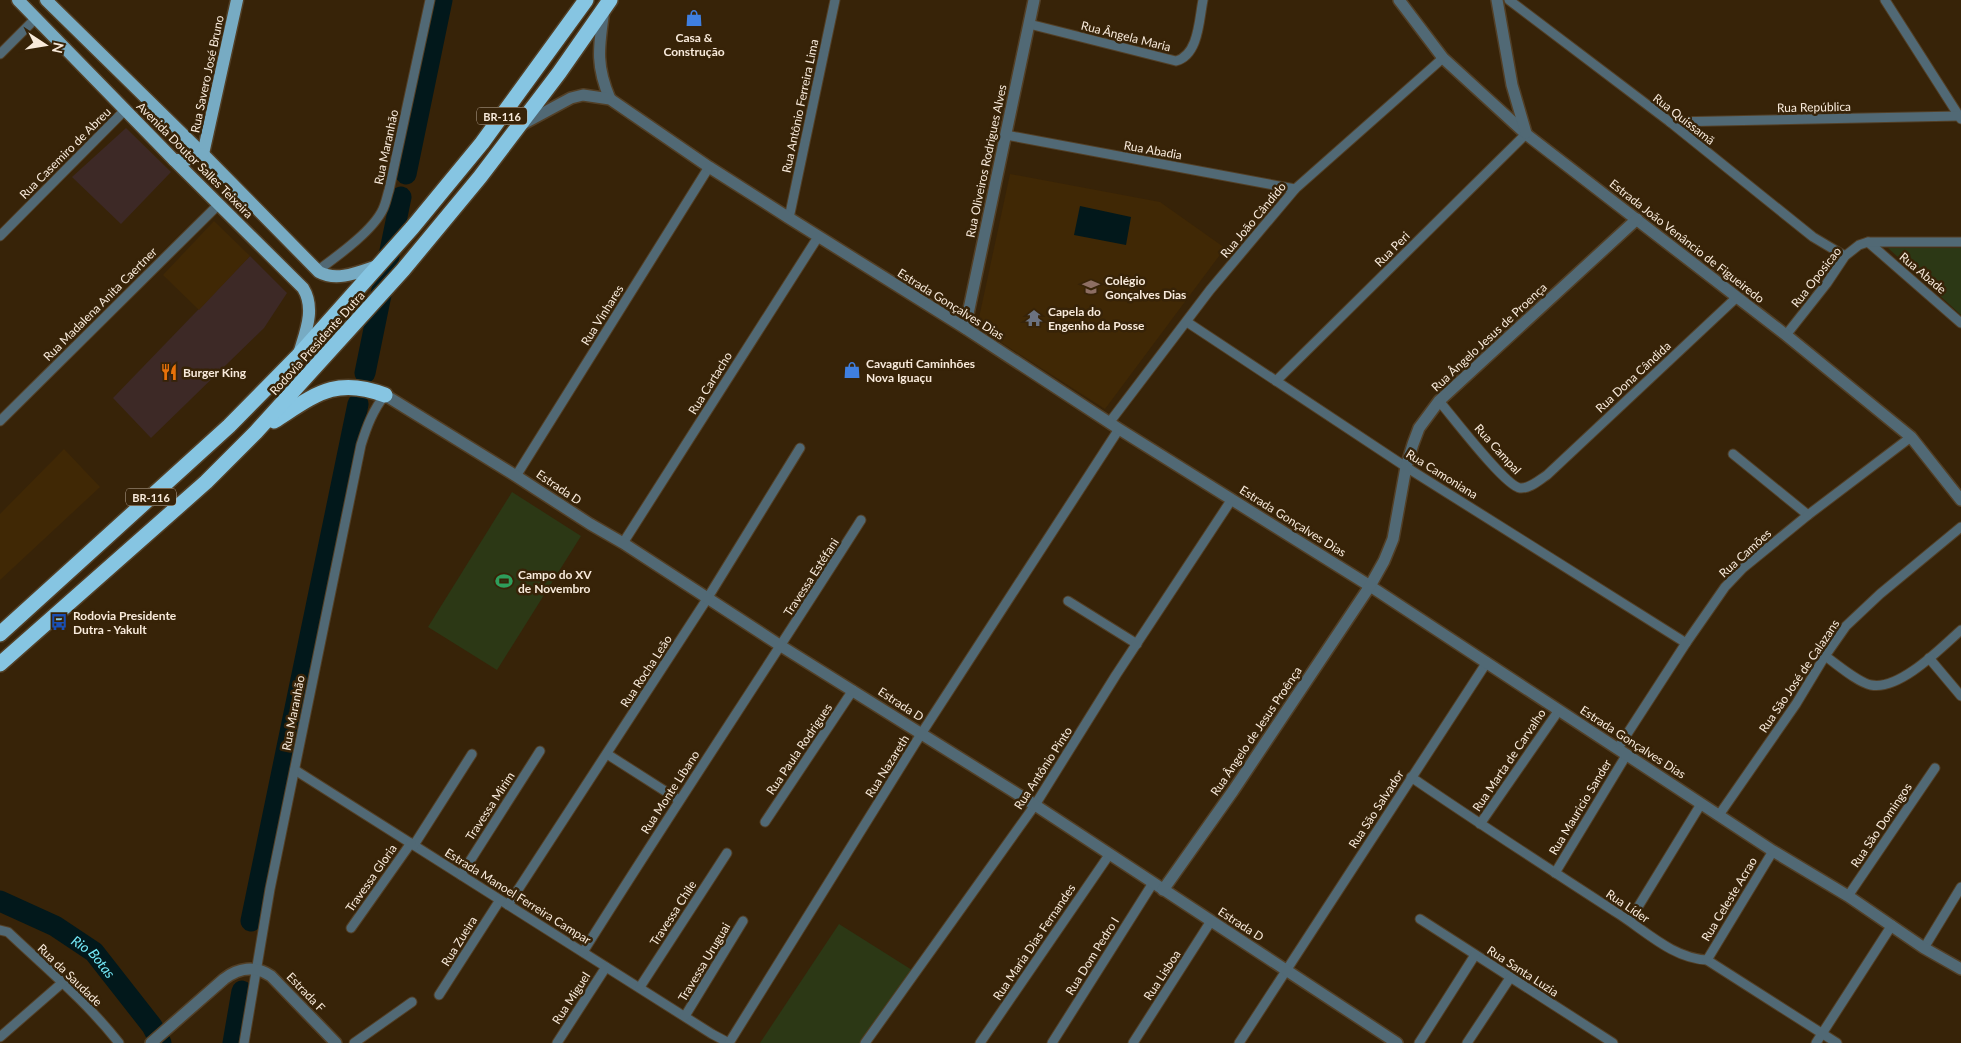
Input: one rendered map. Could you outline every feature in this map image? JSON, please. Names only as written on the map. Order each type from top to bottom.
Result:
[{"type":"highway","name":"Rodovia Presidente Dutra","points":[[0,634],[229,426],[298,356],[412,228],[482,143],[586,0]]},
{"type":"highway","name":"Rodovia Presidente Dutra","points":[[0,664],[206,482],[256,432],[403,270],[480,177],[607,4]]},
{"type":"highway","points":[[256,432],[328,389],[341,387],[357,388],[385,395]]},
{"type":"main road","name":"Avenida Doutor Salles Teixeira","points":[[18,0],[174,160],[302,286],[308,298],[309,320],[298,356]]},
{"type":"main road","name":"Avenida Doutor Salles Teixeira","points":[[46,0],[203,154],[317,271]]},
{"type":"main road","name":"Rua Savero José Bruno","points":[[203,154],[237,0]]},
{"type":"main road","points":[[174,160],[186,160],[203,154]]},
{"type":"main road","points":[[272,257],[279,256],[284,252],[287,240]]},
{"type":"main road","points":[[317,271],[328,276],[337,277],[379,265]]},
{"type":"street","name":"Rua Maranhão","points":[[317,271],[358,238],[383,209],[389,190],[430,0]]},
{"type":"street","name":"Rua Antônio Ferreira Lima","points":[[789,218],[836,0]]},
{"type":"street","name":"Rua Oliveiros Rodrigues Alves","points":[[965,328],[1034,0]]},
{"type":"street","name":"Rua Ângela Maria","points":[[1029,24],[1176,61],[1186,56],[1192,49],[1203,0]]},
{"type":"street","name":"Estrada João Venâncio de Figueiredo","points":[[1399,0],[1443,58],[1526,134],[1786,335],[1911,437],[1961,500]]},
{"type":"street","points":[[1497,0],[1512,85],[1526,134]]},
{"type":"street","name":"Rua Quissamã","points":[[1509,0],[1670,122],[1813,237],[1845,256]]},
{"type":"street","points":[[1885,0],[1960,118]]},
{"type":"street","points":[[607,4],[598,61],[601,79],[610,99]]},
{"type":"street","points":[[0,54],[36,18]]},
{"type":"street","name":"Rua João Cândido","points":[[1109,423],[1210,290],[1295,189],[1443,58]]},
{"type":"street","name":"Estrada Gonçalves Dias","points":[[519,126],[571,98],[583,95],[610,99],[709,167],[965,328],[1109,423],[1370,586],[1773,852],[1848,896],[1924,948],[1961,969]]},
{"type":"street","name":"Rua Casemiro de Abreu","points":[[0,236],[126,109]]},
{"type":"street","name":"Rua República","points":[[1670,122],[1960,118]]},
{"type":"street","name":"Rua Peri","points":[[1276,381],[1526,134]]},
{"type":"street","name":"Rua Abadia","points":[[1006,135],[1295,189]]},
{"type":"street","name":"Rua Vinhares","points":[[516,476],[709,167]]},
{"type":"street","name":"Rua Madalena Anita Caertner","points":[[0,421],[219,204]]},
{"type":"street","name":"Rua Ângelo Jesus de Proença","points":[[1370,586],[1384,561],[1392,539],[1406,467],[1419,428],[1439,401],[1638,219]]},
{"type":"street","name":"Rua Cartacho","points":[[623,543],[818,237]]},
{"type":"street","points":[[1868,242],[1961,242]]},
{"type":"street","name":"Rua Oposicao","points":[[1786,335],[1827,283],[1845,256],[1859,245],[1868,242]]},
{"type":"street","name":"Rua Abade","points":[[1868,242],[1961,324]]},
{"type":"street","name":"Rua Dona Cândida","points":[[1547,475],[1737,297]]},
{"type":"street","name":"Rua Camoniana","points":[[1187,322],[1406,467],[1686,643]]},
{"type":"street","name":"Rua Maranhão","points":[[244,1043],[270,889],[361,445],[367,425],[376,407],[385,395]]},
{"type":"street","name":"Estrada D","points":[[385,395],[623,543],[707,599],[1035,805],[1287,970],[1385,1040],[1397,1043]]},
{"type":"street","name":"Rua Campal","points":[[1439,401],[1513,485],[1518,488],[1528,488],[1547,475]]},
{"type":"street","name":"Rua Nazareth","points":[[729,1043],[921,734],[1120,429]]},
{"type":"street","name":"Rua Camões","points":[[1622,751],[1686,643],[1725,587],[1743,568],[1808,515],[1911,437]]},
{"type":"street","name":"Rua Rocha Leão","points":[[504,902],[607,754],[707,599],[800,448]]},
{"type":"street","points":[[1733,454],[1808,515]]},
{"type":"street","name":"Rua Antônio Pinto","points":[[866,1043],[1035,805],[1232,499]]},
{"type":"street","name":"Travessa Estéfani","points":[[781,646],[861,520]]},
{"type":"street","name":"Rua São José de Calazans","points":[[1719,815],[1796,704],[1846,626],[1880,594],[1961,527]]},
{"type":"street","name":"Rua Ângelo de Jesus Proênça","points":[[1163,890],[1233,791],[1370,586]]},
{"type":"street","points":[[1068,601],[1137,644]]},
{"type":"street","points":[[1825,656],[1863,682],[1881,686],[1894,682],[1929,658],[1961,630]]},
{"type":"street","name":"Rua Monte Líbano","points":[[583,952],[679,800],[781,646]]},
{"type":"street","points":[[1929,658],[1961,696]]},
{"type":"street","name":"Rua São Salvador","points":[[1239,1043],[1487,662]]},
{"type":"street","name":"Rua Paula Rodrigues","points":[[765,822],[853,690]]},
{"type":"street","name":"Rua Marta de Carvalho","points":[[1480,824],[1559,710]]},
{"type":"street","name":"Travessa Mirim","points":[[461,875],[540,751]]},
{"type":"street","name":"Rua Mauricio Sander","points":[[1555,873],[1622,751]]},
{"type":"street","points":[[412,844],[472,754]]},
{"type":"street","points":[[607,754],[679,800]]},
{"type":"street","name":"Rua São Domingos","points":[[1848,896],[1935,768]]},
{"type":"street","name":"Estrada Manoel Ferreira Campar","points":[[295,770],[729,1043]]},
{"type":"street","name":"Rua Líder","points":[[1411,777],[1555,873],[1630,920],[1656,941],[1681,954],[1698,960],[1707,960],[1837,1043]]},
{"type":"street","points":[[1630,920],[1701,804]]},
{"type":"street","name":"Travessa Gloria","points":[[352,928],[412,844]]},
{"type":"street","name":"Rua Celeste Acrao","points":[[1707,960],[1773,852]]},
{"type":"street","name":"Travessa Chile","points":[[640,987],[727,853]]},
{"type":"street","name":"Rua Maria Dias Fernandes","points":[[980,1043],[1109,855]]},
{"type":"street","name":"Rua Dom Pedro I","points":[[1052,1043],[1152,883]]},
{"type":"street","points":[[1924,948],[1961,886]]},
{"type":"street","name":"Rua Zueira","points":[[439,996],[504,902]]},
{"type":"street","name":"Rua Santa Luzia","points":[[1420,919],[1613,1043]]},
{"type":"street","name":"Travessa Uruguai","points":[[685,1016],[743,921]]},
{"type":"street","name":"Rua Lisboa","points":[[1133,1043],[1211,921]]},
{"type":"street","points":[[1816,1043],[1892,926]]},
{"type":"street","name":"Rua da Saudade","points":[[0,930],[8,932],[62,983],[120,1043]]},
{"type":"street","points":[[1419,1043],[1475,955]]},
{"type":"street","name":"Rua Miguel","points":[[557,1043],[606,967]]},
{"type":"street","points":[[151,1043],[168,1030],[218,983],[234,972],[243,969],[255,969]]},
{"type":"street","name":"Estrada F","points":[[255,969],[271,976],[336,1043]]},
{"type":"street","points":[[1467,1043],[1510,978]]},
{"type":"street","points":[[0,1037],[62,983]]},
{"type":"street","points":[[354,1043],[412,1002]]},
{"type":"street","points":[[706,1043],[712,1034]]},
{"type":"shaded area","points":[[126,128],[171,172],[121,224],[72,177]]},
{"type":"shaded area","name":"Colégio Gonçalves Dias","points":[[1010,174],[1160,202],[1225,248],[1105,409],[977,327]]},
{"type":"shaded area","points":[[214,221],[250,256],[199,310],[163,275]]},
{"type":"shaded area","points":[[250,256],[287,293],[264,328],[151,438],[113,398]]},
{"type":"shaded area","points":[[64,449],[100,487],[0,580],[0,514]]},
{"type":"green space","points":[[1888,248],[1961,248],[1961,315]]},
{"type":"green space","name":"Campo do XV de Novembro","points":[[512,492],[581,536],[497,670],[428,627]]},
{"type":"green space","points":[[839,924],[912,970],[862,1043],[760,1043]]},
{"type":"water","points":[[1080,206],[1131,217],[1126,245],[1074,235]]},
{"type":"waterway","points":[[406,174],[442,0]]},
{"type":"waterway","points":[[365,373],[401,197]]},
{"type":"waterway","points":[[251,921],[358,404]]},
{"type":"waterway","name":"Rio Botas","points":[[0,901],[55,926],[94,952],[152,1026],[161,1043]]},
{"type":"waterway","points":[[233,1043],[242,991]]},
{"type":"place","name":"Casa & Construção","points":[[694,18]]},
{"type":"place","name":"Colégio Gonçalves Dias","points":[[1091,287]]},
{"type":"place","name":"Capela do Engenho da Posse","points":[[1034,318]]},
{"type":"place","name":"Cavaguti Caminhões Nova Iguaçu","points":[[852,370]]},
{"type":"place","name":"Burger King","points":[[169,372]]},
{"type":"place","name":"Campo do XV de Novembro","points":[[504,581]]},
{"type":"place","name":"Rodovia Presidente Dutra - Yakult","points":[[59,622]]}]
